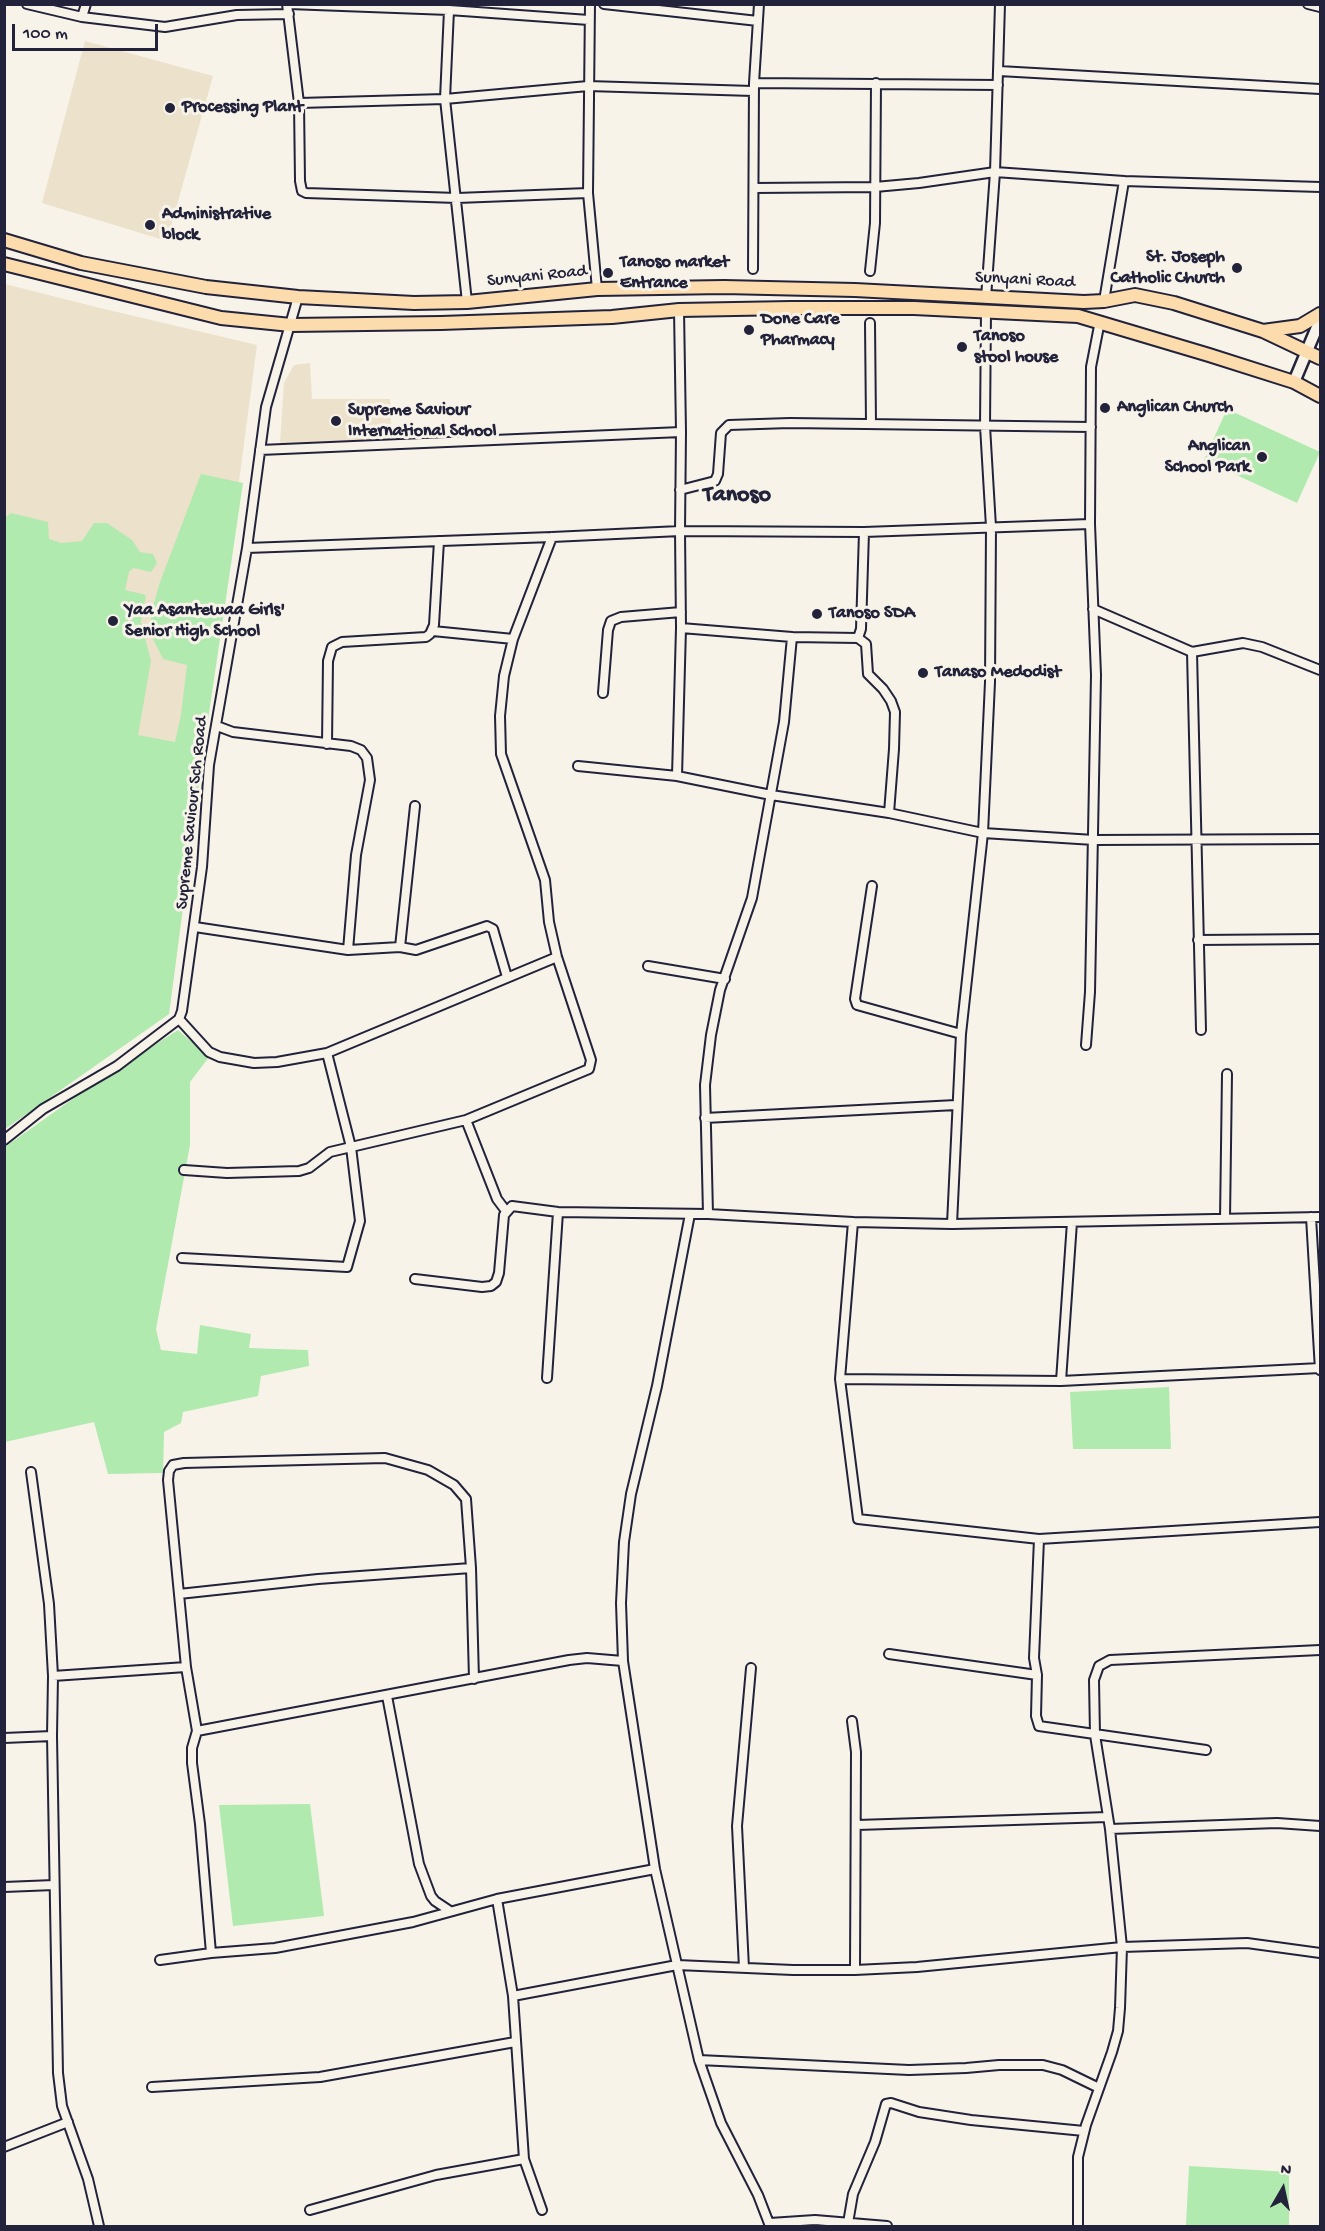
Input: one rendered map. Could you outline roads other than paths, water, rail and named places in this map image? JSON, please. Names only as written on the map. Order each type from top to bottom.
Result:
[{"type":"main road","name":"Sunyani Road","points":[[4,240],[92,265],[206,287],[298,297],[414,303],[467,302],[597,289],[724,287],[855,290],[986,298],[1104,301],[1135,295],[1174,303],[1263,331],[1320,358]]},
{"type":"main road","name":"Sunyani Road","points":[[4,264],[221,318],[291,325],[589,318],[679,310],[914,308],[1078,316],[1294,382],[1320,396]]},
{"type":"main road","points":[[1263,331],[1300,326],[1320,314]]},
{"type":"street","points":[[27,4],[82,17],[165,27],[237,15],[289,14]]},
{"type":"street","points":[[82,17],[86,4]]},
{"type":"street","points":[[588,193],[457,198],[306,193],[302,190],[300,181],[299,103],[288,4],[448,10],[589,20]]},
{"type":"street","points":[[590,4],[588,193],[597,289]]},
{"type":"street","points":[[604,4],[758,21]]},
{"type":"street","points":[[753,269],[753,87],[759,4]]},
{"type":"street","points":[[986,298],[995,172],[1000,4]]},
{"type":"street","points":[[1308,4],[1320,7]]},
{"type":"street","points":[[448,10],[446,99],[467,302]]},
{"type":"street","points":[[999,71],[1320,88]]},
{"type":"street","points":[[299,103],[446,99],[588,86],[753,87],[876,83],[998,85]]},
{"type":"street","points":[[870,271],[874,232],[876,83]]},
{"type":"street","points":[[754,188],[875,187],[995,172],[1124,181],[1320,187]]},
{"type":"street","points":[[1104,301],[1124,181]]},
{"type":"street","name":"Supreme Saviour Sch Road","points":[[179,1019],[185,997],[188,963],[195,927],[210,765],[247,548],[266,407],[298,297]]},
{"type":"street","points":[[677,776],[681,628],[679,310]]},
{"type":"street","points":[[952,1224],[961,1034],[984,833],[990,682],[991,527],[985,426],[986,311]]},
{"type":"street","points":[[1294,382],[1320,320]]},
{"type":"street","points":[[1086,1045],[1090,992],[1096,675],[1090,524],[1091,367],[1100,321]]},
{"type":"street","points":[[870,323],[871,424]]},
{"type":"street","points":[[680,490],[715,481],[718,474],[721,433],[729,425],[790,423],[1091,427]]},
{"type":"street","points":[[260,450],[681,432]]},
{"type":"street","points":[[247,548],[680,531],[864,532],[1090,524]]},
{"type":"street","points":[[858,638],[861,629],[864,532]]},
{"type":"street","points":[[184,1170],[227,1173],[299,1171],[309,1168],[330,1152],[466,1120],[589,1069],[591,1060],[557,957],[549,922],[545,880],[501,754],[500,716],[504,676],[513,639],[552,537]]},
{"type":"street","points":[[327,744],[328,661],[332,647],[342,642],[426,637],[433,630],[439,541]]},
{"type":"street","points":[[1093,609],[1192,652],[1243,643],[1262,647],[1320,670]]},
{"type":"street","points":[[603,693],[611,621],[621,617],[681,612]]},
{"type":"street","points":[[681,628],[792,637],[858,638],[866,644],[868,674],[891,701],[895,712],[889,813]]},
{"type":"street","points":[[433,630],[513,639]]},
{"type":"street","points":[[708,1214],[705,1085],[711,1035],[720,990],[752,898],[784,722],[792,637]]},
{"type":"street","points":[[1192,652],[1201,1030]]},
{"type":"street","points":[[217,726],[233,732],[351,746],[361,750],[367,758],[370,780],[356,855],[348,950]]},
{"type":"street","points":[[578,766],[677,776],[771,795],[889,813],[984,833],[1094,840],[1320,839]]},
{"type":"street","points":[[400,947],[415,806]]},
{"type":"street","points":[[872,886],[856,1005],[961,1034]]},
{"type":"street","points":[[195,927],[348,950],[400,947],[416,950],[487,926],[492,929],[495,936],[507,977]]},
{"type":"street","points":[[1198,940],[1320,939]]},
{"type":"street","points":[[4,1140],[43,1109],[117,1066],[179,1019],[209,1052],[220,1057],[254,1063],[277,1062],[327,1053],[557,957]]},
{"type":"street","points":[[648,966],[724,979]]},
{"type":"street","points":[[182,1258],[347,1267],[360,1221],[351,1147],[327,1053]]},
{"type":"street","points":[[1225,1219],[1227,1074]]},
{"type":"street","points":[[705,1118],[957,1105]]},
{"type":"street","points":[[415,1279],[482,1287],[491,1286],[496,1282],[499,1273],[504,1210],[497,1199],[466,1120]]},
{"type":"street","points":[[504,1210],[512,1206],[558,1212],[708,1214],[853,1222],[952,1224],[1320,1218]]},
{"type":"street","points":[[547,1378],[558,1212]]},
{"type":"street","points":[[690,1214],[657,1386],[631,1494],[624,1542],[621,1603],[623,1662],[655,1869],[699,2060],[721,2123],[770,2225],[815,2220],[887,2226]]},
{"type":"street","points":[[840,1379],[1061,1381],[1320,1369],[1311,1217]]},
{"type":"street","points":[[853,1222],[840,1379],[858,1519],[1039,1539],[1320,1522]]},
{"type":"street","points":[[1061,1381],[1072,1222]]},
{"type":"street","points":[[211,1953],[200,1824],[192,1763],[192,1748],[197,1731],[186,1667],[168,1480],[169,1471],[173,1465],[385,1458],[428,1470],[454,1485],[466,1499],[471,1568],[474,1679]]},
{"type":"street","points":[[32,1472],[49,1604],[53,1676],[58,2073],[62,2106],[88,2179],[99,2226]]},
{"type":"street","points":[[1039,1539],[1034,1658],[1037,1676],[1036,1716],[1039,1726],[1206,1750]]},
{"type":"street","points":[[179,1594],[318,1579],[471,1568]]},
{"type":"street","points":[[1078,2226],[1078,2157],[1084,2131],[1118,2031],[1122,1947],[1110,1828],[1095,1735],[1094,1680],[1099,1666],[1110,1660],[1320,1650]]},
{"type":"street","points":[[890,1653],[1037,1676]]},
{"type":"street","points":[[197,1731],[578,1659],[623,1662]]},
{"type":"street","points":[[53,1676],[186,1667]]},
{"type":"street","points":[[744,1968],[737,1826],[752,1668]]},
{"type":"street","points":[[387,1696],[419,1864],[431,1896],[450,1911]]},
{"type":"street","points":[[852,1721],[856,1752],[857,1825],[855,1970]]},
{"type":"street","points":[[4,1738],[52,1736]]},
{"type":"street","points":[[857,1825],[1108,1817]]},
{"type":"street","points":[[1110,1828],[1277,1823],[1320,1826]]},
{"type":"street","points":[[160,1960],[275,1948],[413,1922],[497,1899],[655,1869]]},
{"type":"street","points":[[4,1887],[54,1885]]},
{"type":"street","points":[[497,1899],[513,1996],[524,2159],[542,2210]]},
{"type":"street","points":[[513,1996],[677,1965],[855,1970],[917,1967],[1122,1947],[1247,1943],[1320,1953]]},
{"type":"street","points":[[152,2087],[320,2077],[515,2043]]},
{"type":"street","points":[[699,2060],[909,2070],[999,2064],[1043,2065],[1062,2070],[1099,2088]]},
{"type":"street","points":[[848,2223],[853,2194],[875,2142],[886,2104],[891,2103],[920,2112],[971,2120],[1084,2131]]},
{"type":"street","points":[[4,2147],[68,2122]]},
{"type":"street","points":[[310,2210],[436,2175],[524,2159]]},
{"type":"place","name":"Processing Plant","points":[[170,108]]},
{"type":"place","name":"Administrative block","points":[[150,225]]},
{"type":"place","name":"St. Joseph Catholic Church","points":[[1237,268]]},
{"type":"place","name":"Tanoso market Entrance","points":[[608,273]]},
{"type":"place","name":"Done Care Pharmacy","points":[[749,330]]},
{"type":"place","name":"Tanoso stool house","points":[[962,347]]},
{"type":"place","name":"Anglican Church","points":[[1105,408]]},
{"type":"place","name":"Supreme Saviour International School","points":[[336,421]]},
{"type":"place","name":"Anglican School Park","points":[[1262,457]]},
{"type":"place","name":"Tanoso SDA","points":[[817,614]]},
{"type":"place","name":"Yaa Asantewaa Girls' Senior High School","points":[[113,621]]},
{"type":"place","name":"Tanaso Medodist","points":[[923,673]]},
{"type":"district","name":"Tanoso","points":[[737,496]]}]
